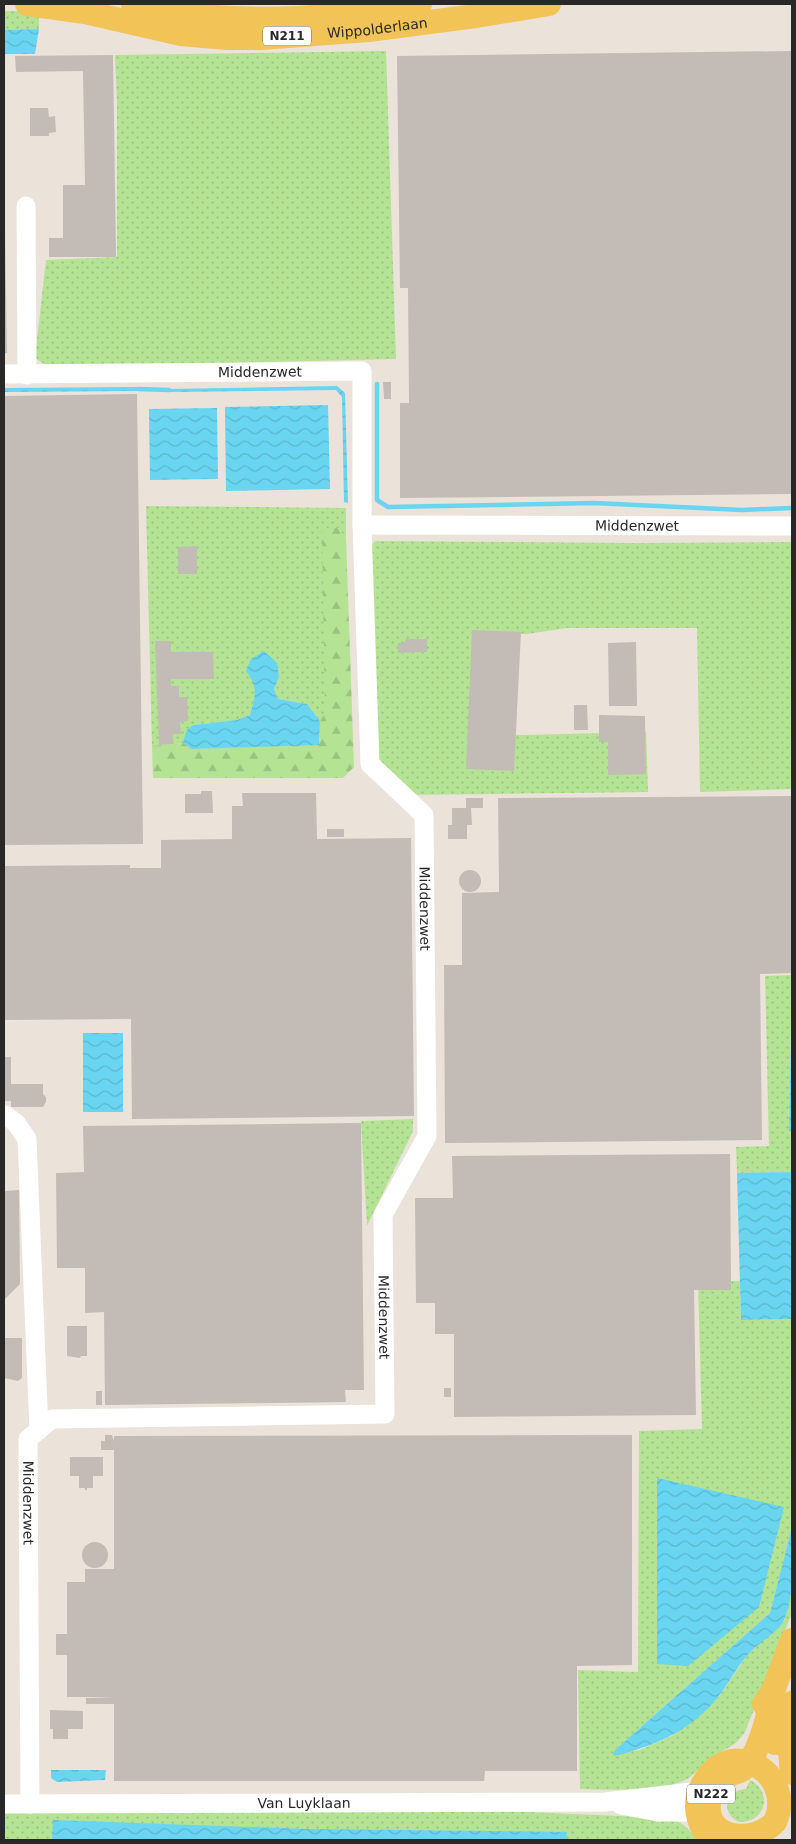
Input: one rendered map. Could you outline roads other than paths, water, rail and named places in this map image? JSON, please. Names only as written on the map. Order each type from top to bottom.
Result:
[{"type":"main road","name":"Wippolderlaan","points":[[27,4],[85,12],[181,34],[227,38],[368,30],[549,4]]},
{"type":"main road","name":"Wippolderlaan","points":[[133,4],[194,16],[248,20],[339,15],[420,4]]},
{"type":"main road","points":[[782,1774],[770,1764],[792,1640]]},
{"type":"main road","points":[[782,1774],[762,1766],[741,1761],[770,1711],[783,1697]]},
{"type":"main road","points":[[767,1839],[781,1811],[782,1774],[790,1752],[792,1732]]},
{"type":"main road","name":"N222","points":[[704,1814],[716,1786],[725,1777],[743,1770],[741,1761],[716,1768],[700,1788],[697,1801],[704,1814],[717,1827],[725,1840],[767,1839]]},
{"type":"main road","points":[[767,1839],[792,1820]]},
{"type":"street","points":[[26,206],[27,375]]},
{"type":"street","name":"Middenzwet","points":[[4,374],[362,371],[362,525],[370,764],[424,815],[427,1136],[383,1215],[385,1414],[52,1420],[28,1439],[30,1804]]},
{"type":"street","name":"Middenzwet","points":[[362,525],[792,526]]},
{"type":"street","points":[[5,1115],[16,1123],[27,1140],[39,1430]]},
{"type":"street","name":"Van Luyklaan","points":[[4,1804],[605,1802],[692,1792],[700,1788]]},
{"type":"street","name":"Van Luyklaan","points":[[605,1802],[658,1812],[704,1814]]},
{"type":"water","points":[[39,29],[35,54],[4,54],[4,30]]},
{"type":"water","points":[[337,386],[345,393],[348,503],[344,502],[342,397],[336,390],[169,392],[169,389]]},
{"type":"water","points":[[137,387],[138,391],[4,392],[4,388]]},
{"type":"water","points":[[328,405],[330,489],[226,491],[225,407]]},
{"type":"water","points":[[217,408],[218,479],[150,480],[149,409]]},
{"type":"water","points":[[264,651],[277,663],[279,677],[274,689],[278,699],[307,704],[320,721],[319,745],[191,749],[183,742],[187,730],[193,725],[237,720],[250,715],[255,692],[253,682],[246,671],[251,659]]},
{"type":"water","points":[[792,992],[792,1131],[789,1131]]},
{"type":"water","points":[[83,1033],[123,1033],[123,1112],[83,1112]]},
{"type":"water","points":[[792,1172],[792,1319],[741,1320],[737,1173]]},
{"type":"water","points":[[657,1478],[784,1507],[759,1607],[688,1666],[657,1664]]},
{"type":"water","points":[[792,1527],[792,1588],[787,1612],[780,1626],[751,1652],[721,1693],[699,1717],[660,1741],[614,1756],[615,1750],[770,1613]]},
{"type":"water","points":[[51,1770],[106,1770],[105,1780],[57,1782],[51,1778]]},
{"type":"water","points":[[53,1820],[309,1829],[567,1832],[566,1840],[52,1840]]},
{"type":"waterway","points":[[377,384],[377,500],[388,507],[594,503],[742,510],[792,508]]},
{"type":"waterway","points":[[138,389],[169,390]]}]
